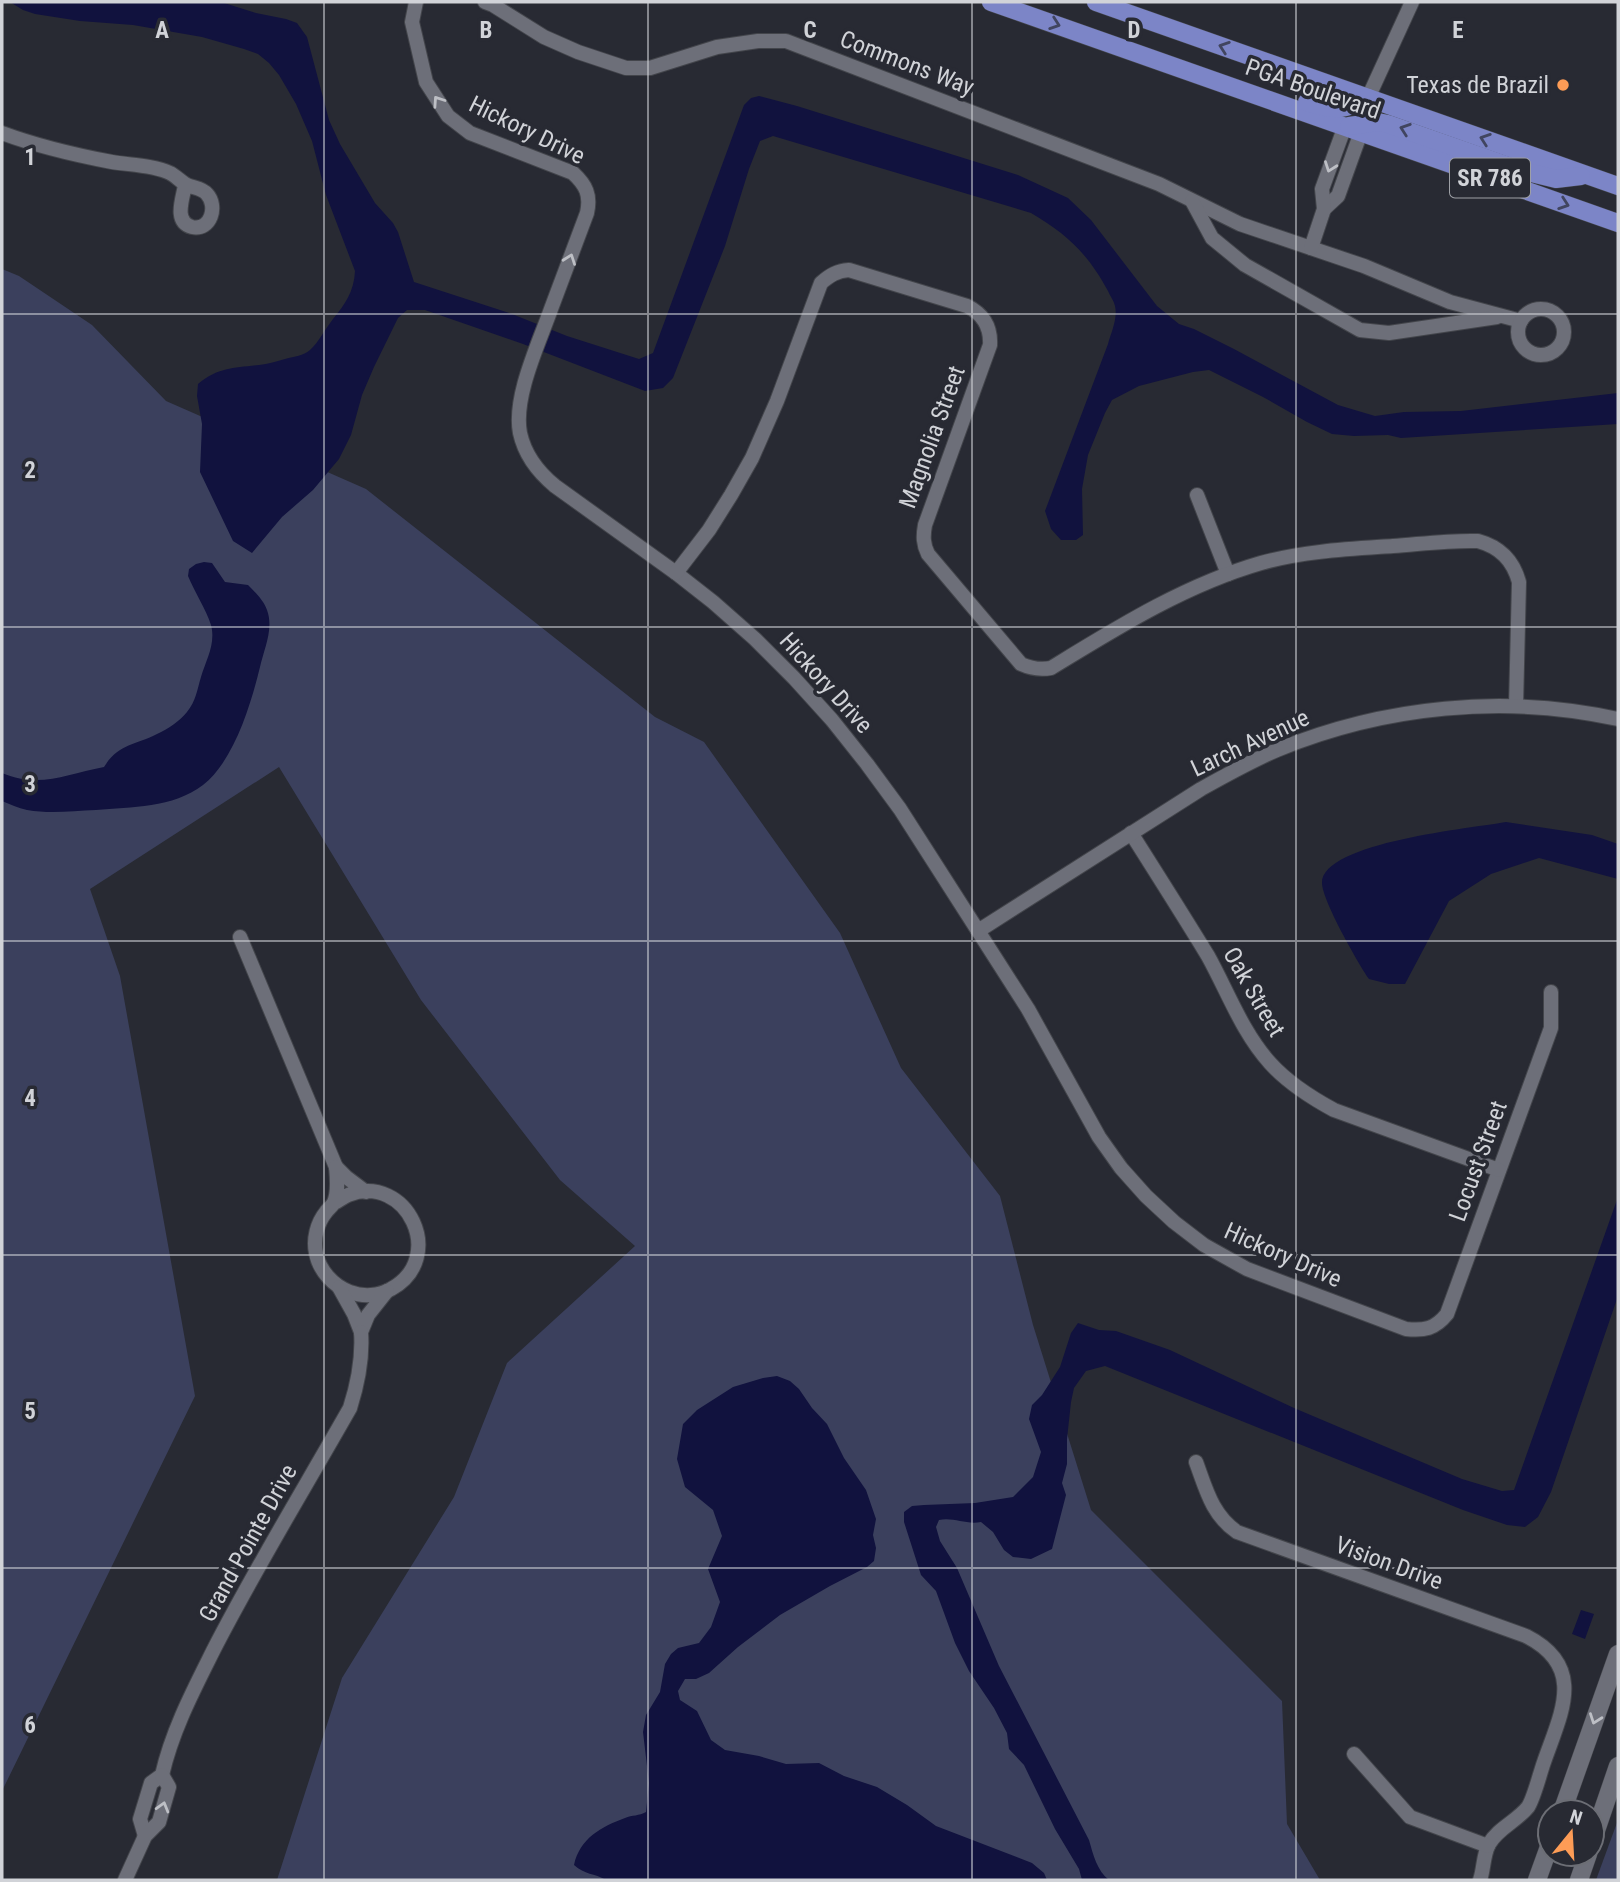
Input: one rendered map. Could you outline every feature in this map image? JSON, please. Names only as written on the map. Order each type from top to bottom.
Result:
[{"type":"main road","name":"PGA Boulevard","points":[[990,2],[1618,223]]},
{"type":"main road","name":"PGA Boulevard","points":[[1096,2],[1618,186]]},
{"type":"main road","points":[[1163,62],[1229,75],[1314,105],[1331,108],[1350,108],[1368,98]]},
{"type":"main road","points":[[1354,129],[1364,122],[1388,124],[1523,171],[1556,179],[1587,175]]},
{"type":"main road","points":[[1567,1798],[1618,1654]]},
{"type":"main road","points":[[1606,1801],[1618,1766]]},
{"type":"street","name":"Hickory Drive","points":[[407,2],[426,82],[454,123],[470,133],[573,173],[584,183],[588,192],[587,213],[522,392],[520,432],[531,460],[540,474],[713,601],[755,639],[832,720],[900,809],[1028,1009],[1099,1138],[1146,1196],[1174,1222],[1214,1251],[1259,1275],[1406,1329],[1422,1331]]},
{"type":"street","name":"Hickory Drive","points":[[412,22],[416,2]]},
{"type":"street","name":"Commons Way","points":[[485,2],[544,37],[626,68],[650,68],[717,47],[758,41],[786,41],[1159,184],[1240,224],[1364,266],[1450,302],[1521,321]]},
{"type":"street","points":[[1368,98],[1412,2]]},
{"type":"street","points":[[1311,248],[1324,209],[1322,189],[1354,129]]},
{"type":"street","points":[[2,133],[111,162],[160,169],[178,178],[185,185]]},
{"type":"street","name":"Commons Way","points":[[1192,201],[1212,237],[1245,265],[1360,330],[1390,333],[1505,316]]},
{"type":"street","name":"Magnolia Street","points":[[676,573],[709,530],[752,458],[777,401],[821,283],[830,275],[849,270],[967,306],[975,310],[988,325],[990,345],[923,535],[928,554],[1021,664],[1040,670],[1051,668],[1124,623],[1167,601],[1228,574],[1261,563],[1311,553],[1468,541],[1488,544],[1501,551],[1508,557],[1517,573],[1516,706]]},
{"type":"street","points":[[1197,495],[1228,574]]},
{"type":"street","name":"Larch Avenue","points":[[978,931],[1201,789],[1238,768],[1305,739],[1365,722],[1427,710],[1469,707],[1516,706],[1574,711],[1618,719]]},
{"type":"street","name":"Oak Street","points":[[1131,833],[1183,915],[1254,1042],[1276,1070],[1313,1099],[1335,1110],[1499,1170]]},
{"type":"street","name":"Grand Pointe Drive","points":[[125,1880],[145,1836],[141,1819],[151,1783],[162,1775],[167,1751],[188,1702],[234,1611],[350,1408],[361,1365],[361,1332],[354,1314],[340,1287],[321,1267],[316,1254],[318,1226],[334,1203],[336,1167],[240,937]]},
{"type":"street","name":"Locust Street","points":[[1422,1331],[1432,1328],[1447,1314],[1551,1028],[1551,992]]},
{"type":"street","name":"Grand Pointe Drive","points":[[336,1167],[366,1192],[378,1193],[400,1203],[415,1223],[418,1235],[419,1247],[412,1269],[406,1278],[387,1291],[368,1315],[361,1332]]},
{"type":"street","points":[[334,1203],[349,1195],[366,1192]]},
{"type":"street","points":[[340,1287],[363,1295],[387,1291]]},
{"type":"street","name":"Vision Drive","points":[[1196,1462],[1215,1511],[1237,1532],[1535,1641],[1544,1647],[1557,1663],[1564,1682],[1564,1703],[1528,1807],[1494,1837],[1488,1846]]},
{"type":"street","points":[[1354,1754],[1410,1817],[1488,1846],[1484,1879]]},
{"type":"shaded area","points":[[10,2],[221,2],[297,23],[307,37],[329,120],[375,203],[398,232],[414,282],[639,359],[653,353],[744,105],[751,98],[759,96],[1018,175],[1068,198],[1091,220],[1157,306],[1179,324],[1234,349],[1338,405],[1375,416],[1404,412],[1461,411],[1618,393],[1618,424],[1401,438],[1388,435],[1332,434],[1209,370],[1193,372],[1139,386],[1112,400],[1088,455],[1082,489],[1083,535],[1076,540],[1061,540],[1051,529],[1045,511],[1108,344],[1116,315],[1114,302],[1093,266],[1066,237],[1031,213],[773,136],[760,141],[725,246],[673,378],[663,388],[645,391],[425,310],[407,310],[398,318],[374,367],[362,395],[351,435],[339,459],[313,490],[282,517],[252,553],[233,541],[200,472],[202,424],[197,396],[198,384],[220,371],[269,363],[307,352],[345,303],[353,285],[355,271],[326,195],[312,141],[296,104],[269,63],[258,54],[244,49],[202,37],[133,25],[35,14]]},
{"type":"shaded area","points":[[2,269],[19,276],[92,325],[166,401],[366,489],[655,717],[704,742],[840,933],[901,1068],[1000,1196],[1033,1325],[1091,1510],[1282,1701],[1287,1824],[1320,1880],[277,1880],[342,1678],[454,1497],[507,1363],[635,1246],[560,1180],[421,1000],[279,767],[90,889],[120,976],[195,1396],[2,1791]]},
{"type":"shaded area","points":[[204,562],[212,563],[225,582],[248,585],[266,607],[269,617],[269,632],[252,698],[240,731],[214,775],[191,793],[179,798],[137,807],[44,812],[24,809],[2,801],[2,773],[16,778],[41,780],[104,767],[121,749],[165,730],[187,712],[196,695],[212,639],[209,619],[188,576],[189,569]]},
{"type":"shaded area","points":[[1506,822],[1592,835],[1618,844],[1618,879],[1539,858],[1491,874],[1449,901],[1405,984],[1389,984],[1369,979],[1328,903],[1322,883],[1329,869],[1346,857],[1402,839]]},
{"type":"shaded area","points":[[1618,1197],[1618,1296],[1551,1492],[1538,1517],[1525,1527],[1507,1525],[1463,1510],[1105,1366],[1086,1371],[1074,1388],[1067,1439],[1067,1464],[1062,1483],[1066,1495],[1052,1549],[1031,1559],[1013,1557],[1004,1550],[993,1532],[981,1522],[939,1520],[936,1527],[940,1541],[957,1568],[999,1666],[1089,1840],[1098,1867],[1109,1880],[1082,1880],[1079,1869],[1055,1829],[1024,1765],[1009,1749],[1007,1733],[994,1708],[969,1671],[955,1643],[936,1591],[921,1575],[904,1522],[904,1512],[912,1506],[975,1503],[1013,1497],[1033,1477],[1041,1452],[1029,1419],[1032,1405],[1042,1395],[1060,1367],[1071,1333],[1078,1323],[1099,1330],[1116,1331],[1170,1350],[1294,1408],[1462,1479],[1502,1491],[1514,1490]]},
{"type":"shaded area","points":[[777,1376],[790,1381],[799,1389],[827,1424],[844,1458],[866,1490],[876,1519],[873,1535],[876,1548],[874,1561],[780,1615],[709,1673],[696,1679],[685,1679],[678,1691],[680,1700],[697,1711],[711,1740],[725,1750],[786,1764],[819,1763],[844,1776],[877,1787],[936,1826],[1032,1863],[1044,1873],[1047,1880],[606,1880],[574,1865],[581,1848],[593,1835],[616,1821],[646,1812],[649,1783],[643,1732],[646,1715],[660,1692],[665,1664],[671,1654],[678,1648],[699,1643],[711,1627],[720,1602],[708,1569],[722,1536],[713,1510],[685,1487],[677,1459],[683,1424],[697,1410],[733,1387]]},
{"type":"shaded area","points":[[1581,1610],[1594,1614],[1585,1639],[1572,1634]]},
{"type":"shaded area","points":[[1618,1820],[1618,1880],[1596,1880],[1600,1868],[1606,1868],[1606,1853]]},
{"type":"place","name":"Texas de Brazil","points":[[1563,85]]}]
